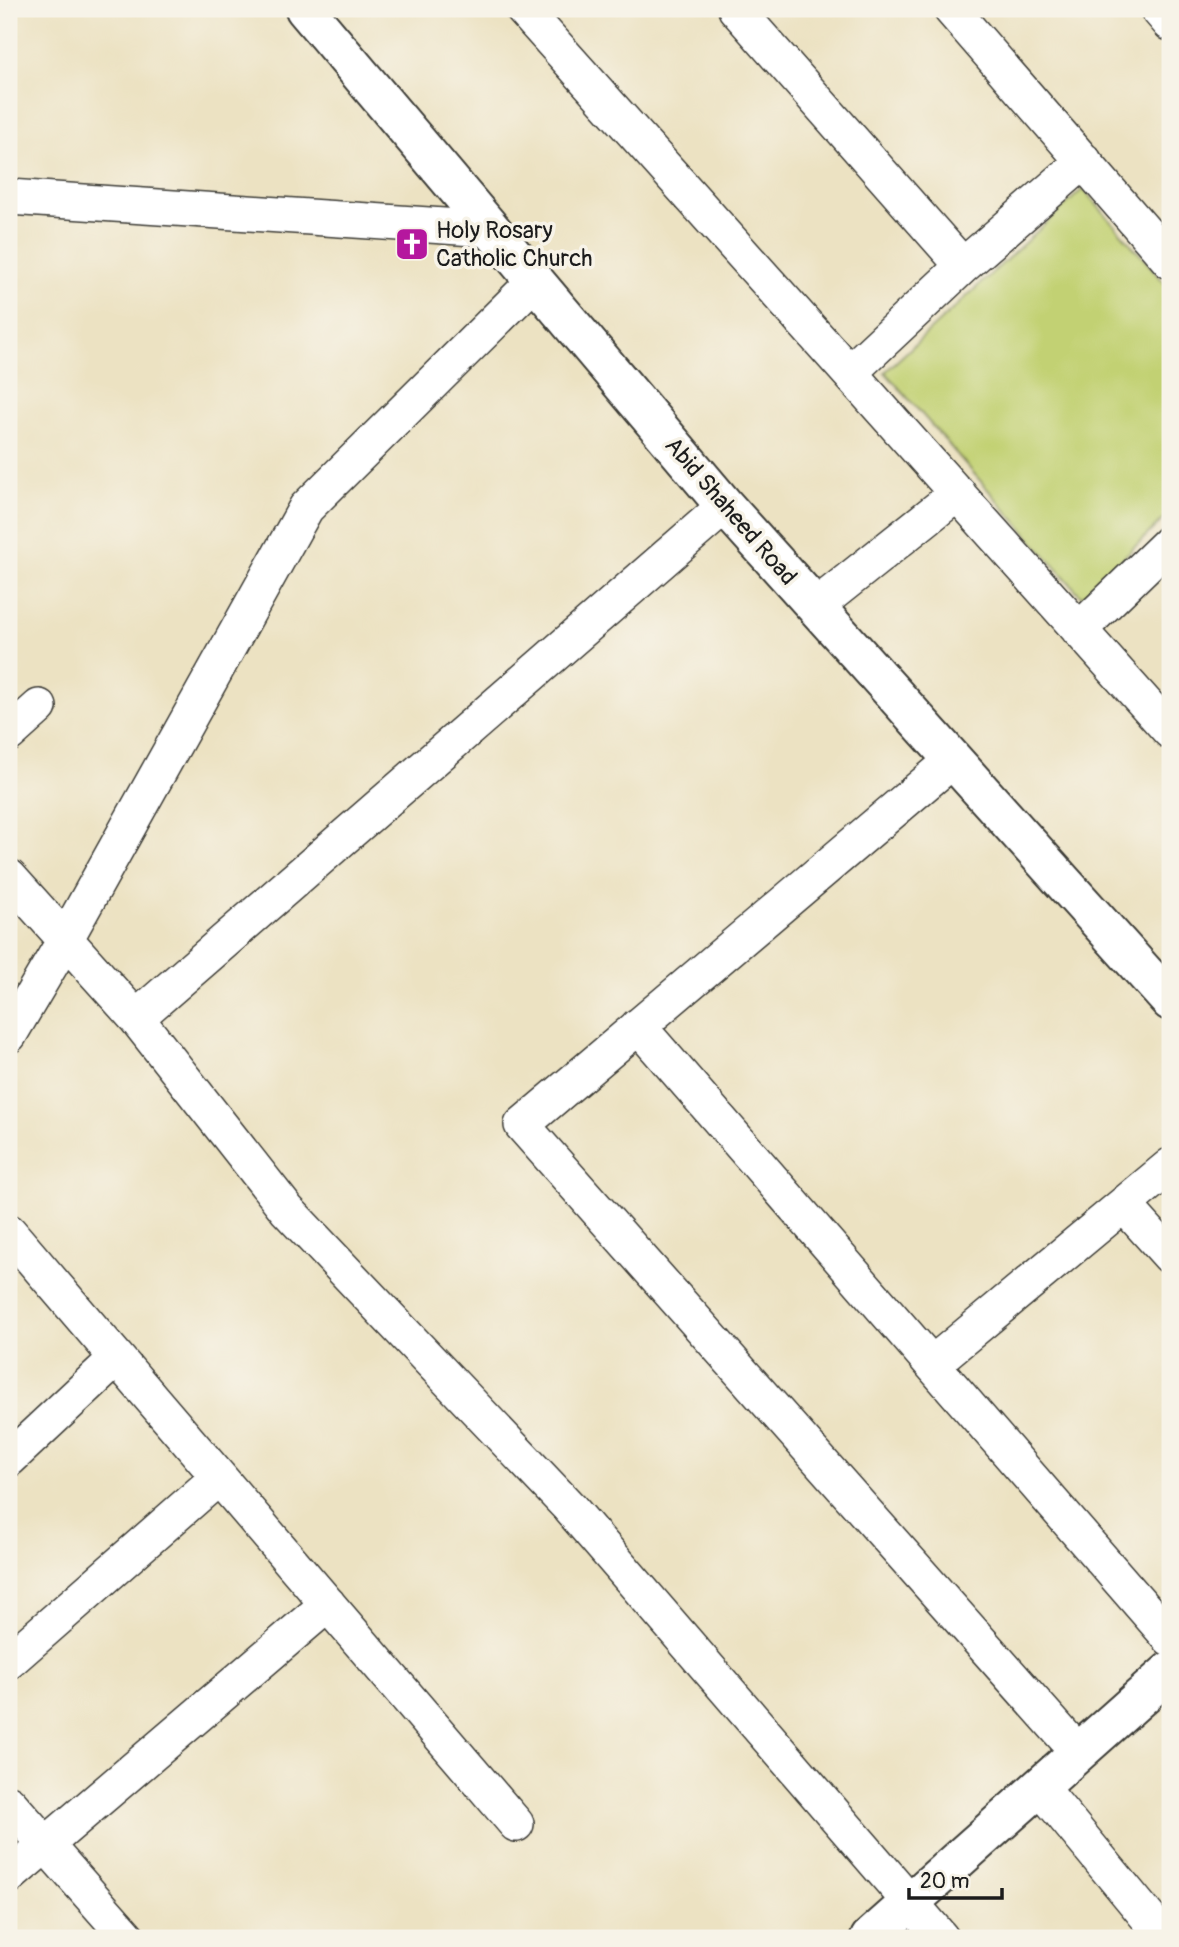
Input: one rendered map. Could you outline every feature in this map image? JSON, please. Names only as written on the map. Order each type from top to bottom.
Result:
[{"type":"street","name":"Abid Shaheed Road","points":[[305,9],[725,506],[1170,1001]]},
{"type":"street","points":[[523,9],[1170,731]]},
{"type":"street","points":[[736,9],[963,266]]},
{"type":"street","points":[[951,9],[1170,261]]},
{"type":"street","points":[[1158,9],[1170,23]]},
{"type":"street","points":[[850,372],[963,266],[1084,161]]},
{"type":"street","points":[[9,197],[489,229]]},
{"type":"street","points":[[9,1035],[65,940],[306,508],[534,282]]},
{"type":"street","points":[[815,607],[958,493]]},
{"type":"street","points":[[136,1018],[725,506]]},
{"type":"street","points":[[1079,630],[1170,542]]},
{"type":"street","points":[[9,734],[39,707]]},
{"type":"street","points":[[953,760],[522,1125],[1079,1753]]},
{"type":"street","points":[[9,877],[136,1018],[287,1210],[570,1508],[941,1938]]},
{"type":"street","points":[[638,1026],[1170,1639]]},
{"type":"street","points":[[932,1364],[1170,1166]]},
{"type":"street","points":[[1124,1205],[1170,1256]]},
{"type":"street","points":[[9,1232],[516,1824]]},
{"type":"street","points":[[9,1459],[117,1358]]},
{"type":"street","points":[[9,1661],[219,1477]]},
{"type":"street","points":[[9,1876],[328,1604]]},
{"type":"street","points":[[870,1938],[1170,1671]]},
{"type":"street","points":[[1040,1787],[1166,1938]]},
{"type":"street","points":[[9,1802],[128,1938]]},
{"type":"green space","points":[[1083,189],[1170,289],[1170,513],[1082,597],[885,372]]},
{"type":"place","name":"Holy Rosary Catholic Church","points":[[412,244]]}]
